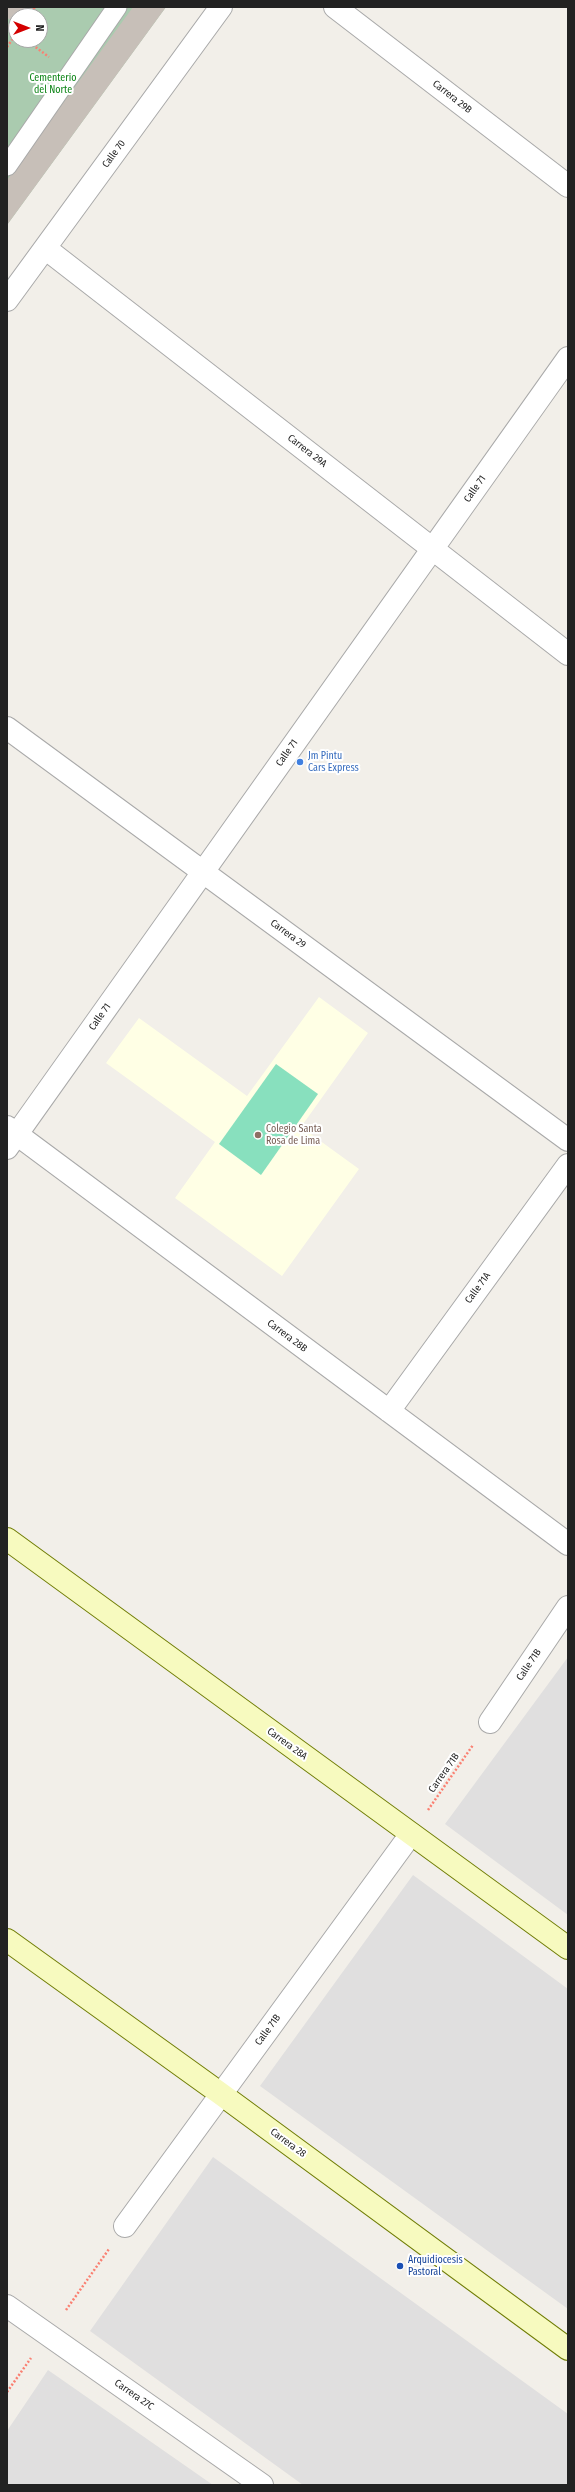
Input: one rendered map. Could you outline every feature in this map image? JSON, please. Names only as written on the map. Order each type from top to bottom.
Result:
[{"type":"street","name":"Calle 70","points":[[7,300],[221,7]]},
{"type":"street","name":"Carrera 29B","points":[[335,7],[568,186]]},
{"type":"street","name":"Carrera 29A","points":[[45,248],[568,654]]},
{"type":"street","name":"Calle 71","points":[[10,1136],[203,872],[568,358]]},
{"type":"street","name":"Carrera 29","points":[[7,728],[568,1140]]},
{"type":"street","name":"Carrera 28B","points":[[10,1136],[568,1544]]},
{"type":"street","name":"Calle 71A","points":[[389,1412],[568,1165]]},
{"type":"street","name":"Carrera 28A","points":[[7,1539],[568,1948]]},
{"type":"street","name":"Calle 71B","points":[[490,1722],[568,1607]]},
{"type":"street","name":"Calle 71B","points":[[125,2226],[411,1834]]},
{"type":"street","name":"Carrera 28","points":[[7,1940],[221,2094],[568,2349]]},
{"type":"street","name":"Carrera 27C","points":[[7,2306],[262,2485]]},
{"type":"lane","points":[[7,166],[117,7]]},
{"type":"path","name":"Carrera 71B","points":[[411,1834],[490,1722]]},
{"type":"shaded area","name":"Colegio Santa Rosa de Lima","points":[[319,997],[368,1033],[301,1127],[359,1169],[282,1276],[175,1198],[215,1142],[106,1063],[139,1018],[247,1096]]},
{"type":"shaded area","points":[[568,1657],[568,1915],[445,1824]]},
{"type":"shaded area","points":[[413,1875],[568,1989],[568,2309],[260,2086]]},
{"type":"shaded area","points":[[213,2157],[568,2414],[568,2485],[303,2485],[90,2331]]},
{"type":"shaded area","points":[[48,2370],[213,2485],[7,2485],[7,2431]]},
{"type":"green space","name":"Cementerio del Norte","points":[[7,7],[166,7],[7,225]]},
{"type":"green space","points":[[276,1064],[318,1094],[261,1175],[219,1144]]},
{"type":"building","points":[[7,7],[26,7],[8,8],[7,18]]},
{"type":"building","points":[[133,7],[166,7],[7,225],[7,180]]},
{"type":"place","name":"Jm Pintu Cars Express","points":[[300,762]]},
{"type":"place","name":"Colegio Santa Rosa de Lima","points":[[258,1135]]},
{"type":"place","name":"Arquidiocesis Pastoral","points":[[400,2266]]}]
